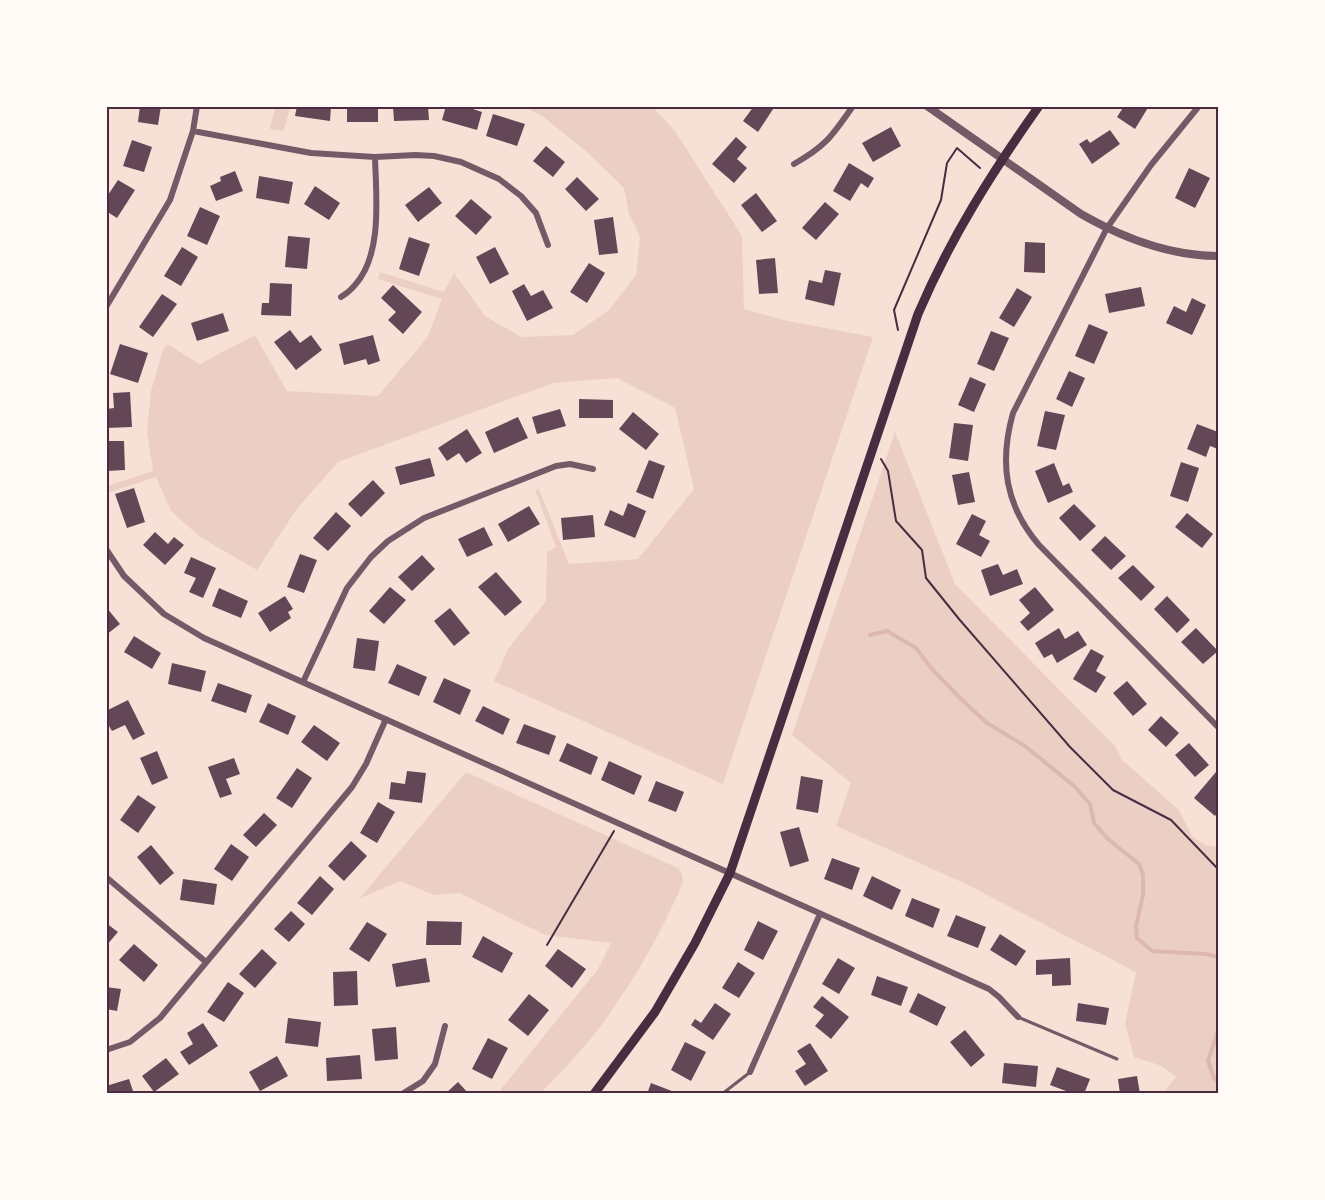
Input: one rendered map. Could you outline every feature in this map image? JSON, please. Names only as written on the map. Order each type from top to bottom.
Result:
[{"type":"main road","points":[[594,1094],[655,1012],[695,943],[730,873],[918,314],[952,240],[1002,159],[1039,106]]},
{"type":"street","points":[[106,307],[170,200],[194,131],[197,106]]},
{"type":"street","points":[[794,164],[816,152],[829,140],[853,106]]},
{"type":"street","points":[[927,106],[1081,214],[1107,228],[1147,245],[1182,253],[1218,256]]},
{"type":"street","points":[[1199,106],[1151,165],[1107,228],[1013,413],[1007,434],[1005,474],[1010,495],[1028,532],[1218,727]]},
{"type":"street","points":[[194,131],[311,153],[375,158],[434,156],[461,162],[485,171],[511,187],[532,207],[548,245]]},
{"type":"street","points":[[341,297],[357,284],[366,267],[371,249],[376,222],[375,158]]},
{"type":"street","points":[[303,682],[347,588],[371,557],[388,541],[424,518],[556,466],[570,464],[593,469]]},
{"type":"street","points":[[106,549],[124,576],[164,614],[204,638],[989,989],[1018,1017]]},
{"type":"street","points":[[106,1050],[130,1042],[160,1018],[352,787],[366,764],[386,719]]},
{"type":"street","points":[[106,877],[206,962]]},
{"type":"street","points":[[750,1072],[820,914]]},
{"type":"street","points":[[402,1094],[423,1081],[435,1064],[445,1026]]},
{"type":"lane","points":[[1018,1017],[1117,1059]]},
{"type":"lane","points":[[722,1094],[750,1072]]},
{"type":"path","points":[[898,330],[894,310],[941,200],[947,163],[957,148],[980,168]]},
{"type":"path","points":[[872,451],[881,458],[888,471],[896,521],[922,550],[926,578],[959,620],[1070,747],[1113,790],[1171,820],[1218,868]]},
{"type":"path","points":[[547,945],[619,823]]},
{"type":"shaded area","points":[[275,107],[290,107],[284,131],[270,129]]},
{"type":"shaded area","points":[[525,107],[653,107],[675,131],[742,236],[744,309],[788,321],[873,337],[723,784],[494,681],[508,649],[546,601],[547,552],[556,547],[535,490],[539,489],[569,564],[638,559],[694,489],[675,408],[617,378],[553,383],[338,462],[296,510],[257,570],[200,537],[171,511],[156,477],[107,493],[107,486],[153,471],[147,432],[151,391],[163,350],[167,344],[200,364],[255,335],[287,391],[378,396],[427,338],[442,299],[378,279],[380,272],[444,292],[454,273],[485,316],[521,337],[573,335],[609,310],[636,275],[640,237],[629,214],[624,188],[588,153],[545,118]]},
{"type":"shaded area","points":[[895,432],[955,584],[1115,746],[1122,760],[1178,809],[1193,837],[1205,845],[1218,847],[1218,1093],[1163,1093],[1176,1077],[1162,1066],[1134,1057],[1125,1024],[1136,972],[964,883],[836,826],[851,783],[792,735]]},
{"type":"shaded area","points":[[466,772],[678,868],[682,874],[683,882],[665,921],[622,996],[570,1063],[541,1093],[498,1093],[598,969],[611,943],[545,935],[460,893],[434,895],[400,881],[359,899]]},
{"type":"building","points":[[140,106],[161,106],[158,125],[138,122]]},
{"type":"building","points":[[297,106],[331,106],[330,121],[295,116]]},
{"type":"building","points":[[347,106],[378,106],[378,122],[347,122]]},
{"type":"building","points":[[393,106],[428,106],[429,120],[394,121]]},
{"type":"building","points":[[446,106],[464,106],[482,112],[477,130],[442,120]]},
{"type":"building","points":[[754,106],[775,106],[758,132],[743,121]]},
{"type":"building","points":[[1124,106],[1149,106],[1135,129],[1117,117]]},
{"type":"building","points":[[493,114],[525,124],[517,146],[486,136]]},
{"type":"building","points":[[891,127],[901,146],[873,162],[862,143]]},
{"type":"building","points":[[1110,130],[1120,144],[1092,164],[1079,144],[1087,139],[1090,143]]},
{"type":"building","points":[[736,137],[747,147],[737,159],[747,168],[734,183],[712,164]]},
{"type":"building","points":[[132,140],[152,147],[144,172],[123,166]]},
{"type":"building","points":[[546,146],[565,162],[553,177],[533,161]]},
{"type":"building","points":[[849,163],[874,178],[868,188],[861,183],[850,201],[833,191]]},
{"type":"building","points":[[1189,168],[1210,178],[1195,208],[1175,198]]},
{"type":"building","points":[[235,171],[243,191],[216,201],[210,186],[221,181],[220,177]]},
{"type":"building","points":[[259,176],[293,182],[289,204],[256,198]]},
{"type":"building","points":[[577,177],[599,199],[586,211],[565,189]]},
{"type":"building","points":[[118,180],[135,190],[117,218],[106,211],[106,198]]},
{"type":"building","points":[[315,186],[340,203],[329,220],[304,204]]},
{"type":"building","points":[[429,187],[442,203],[418,222],[405,205]]},
{"type":"building","points":[[756,193],[777,221],[762,232],[741,205]]},
{"type":"building","points":[[471,199],[492,217],[476,235],[455,216]]},
{"type":"building","points":[[825,202],[839,214],[816,240],[802,228]]},
{"type":"building","points":[[200,207],[220,216],[207,245],[187,236]]},
{"type":"building","points":[[613,217],[618,253],[599,255],[594,220]]},
{"type":"building","points":[[288,236],[310,238],[307,269],[285,267]]},
{"type":"building","points":[[409,237],[430,244],[419,276],[399,269]]},
{"type":"building","points":[[1025,242],[1045,243],[1045,273],[1024,272]]},
{"type":"building","points":[[182,247],[198,257],[181,286],[164,276]]},
{"type":"building","points":[[495,247],[509,274],[490,284],[476,257]]},
{"type":"building","points":[[775,258],[778,293],[759,294],[756,260]]},
{"type":"building","points":[[589,263],[605,273],[587,303],[570,292]]},
{"type":"building","points":[[825,270],[841,273],[834,306],[805,299],[809,280],[822,283]]},
{"type":"building","points":[[270,283],[292,284],[291,316],[261,315],[262,303],[269,303]]},
{"type":"building","points":[[524,284],[531,296],[543,290],[553,308],[527,321],[512,291]]},
{"type":"building","points":[[393,285],[422,312],[403,334],[388,320],[396,312],[381,298]]},
{"type":"building","points":[[1141,287],[1145,306],[1109,313],[1105,294]]},
{"type":"building","points":[[1017,288],[1032,297],[1014,327],[999,318]]},
{"type":"building","points":[[162,294],[177,304],[153,337],[139,327]]},
{"type":"building","points":[[1192,298],[1206,305],[1192,335],[1166,323],[1174,306],[1186,312]]},
{"type":"building","points":[[223,313],[229,331],[197,341],[191,323]]},
{"type":"building","points":[[1089,324],[1108,332],[1094,364],[1075,356]]},
{"type":"building","points":[[290,330],[300,343],[311,335],[322,350],[296,370],[274,342]]},
{"type":"building","points":[[991,331],[1009,338],[994,371],[977,364]]},
{"type":"building","points":[[373,335],[380,361],[368,365],[366,359],[344,365],[339,344]]},
{"type":"building","points":[[120,344],[148,353],[138,383],[110,374]]},
{"type":"building","points":[[1069,371],[1085,378],[1072,407],[1056,399]]},
{"type":"building","points":[[970,377],[986,384],[974,412],[958,405]]},
{"type":"building","points":[[130,392],[132,427],[106,428],[106,409],[114,408],[113,393]]},
{"type":"building","points":[[579,399],[613,400],[613,418],[579,418]]},
{"type":"building","points":[[560,409],[566,426],[537,434],[532,417]]},
{"type":"building","points":[[1045,411],[1065,415],[1056,450],[1037,446]]},
{"type":"building","points":[[633,412],[659,434],[646,450],[619,429]]},
{"type":"building","points":[[518,417],[528,438],[494,453],[485,432]]},
{"type":"building","points":[[954,423],[973,425],[968,461],[949,458]]},
{"type":"building","points":[[1197,424],[1218,432],[1218,449],[1210,446],[1206,457],[1187,449]]},
{"type":"building","points":[[467,429],[482,453],[466,463],[459,453],[447,461],[438,448]]},
{"type":"building","points":[[106,441],[124,441],[125,470],[107,471]]},
{"type":"building","points":[[430,458],[435,476],[400,485],[395,467]]},
{"type":"building","points":[[649,460],[665,466],[653,499],[636,492]]},
{"type":"building","points":[[1181,462],[1199,468],[1188,502],[1170,496]]},
{"type":"building","points":[[1054,463],[1063,486],[1069,483],[1073,492],[1048,503],[1035,471]]},
{"type":"building","points":[[969,472],[975,502],[958,505],[952,475]]},
{"type":"building","points":[[373,480],[385,493],[361,517],[348,504]]},
{"type":"building","points":[[134,488],[145,522],[127,528],[115,494]]},
{"type":"building","points":[[628,503],[646,511],[635,538],[604,525],[610,510],[623,516]]},
{"type":"building","points":[[1074,504],[1096,526],[1080,541],[1059,518]]},
{"type":"building","points":[[529,506],[540,524],[508,542],[498,524]]},
{"type":"building","points":[[336,512],[351,526],[328,551],[313,538]]},
{"type":"building","points":[[1187,513],[1213,534],[1202,548],[1175,527]]},
{"type":"building","points":[[972,514],[986,521],[979,535],[990,541],[981,557],[956,544]]},
{"type":"building","points":[[593,515],[595,537],[563,540],[561,518]]},
{"type":"building","points":[[484,527],[493,545],[467,557],[458,539]]},
{"type":"building","points":[[155,532],[168,544],[174,537],[184,545],[165,565],[143,545]]},
{"type":"building","points":[[1105,536],[1126,556],[1111,570],[1091,550]]},
{"type":"building","points":[[300,554],[317,560],[304,593],[287,587]]},
{"type":"building","points":[[422,555],[435,569],[412,591],[398,577]]},
{"type":"building","points":[[191,557],[216,568],[203,598],[189,592],[196,578],[184,573]]},
{"type":"building","points":[[998,564],[1003,575],[1017,569],[1023,584],[990,596],[981,570]]},
{"type":"building","points":[[1133,565],[1155,587],[1141,601],[1118,578]]},
{"type":"building","points":[[496,572],[522,602],[505,616],[478,587]]},
{"type":"building","points":[[390,587],[406,600],[384,624],[369,611]]},
{"type":"building","points":[[1035,587],[1054,610],[1028,631],[1020,622],[1030,613],[1019,600]]},
{"type":"building","points":[[219,588],[248,601],[241,618],[212,606]]},
{"type":"building","points":[[285,596],[293,609],[288,612],[291,618],[270,632],[258,613]]},
{"type":"building","points":[[1167,596],[1190,620],[1177,633],[1154,609]]},
{"type":"building","points":[[106,607],[120,624],[106,635]]},
{"type":"building","points":[[450,608],[470,633],[454,646],[434,621]]},
{"type":"building","points":[[1059,628],[1065,639],[1078,631],[1087,645],[1057,663],[1052,654],[1044,658],[1035,643]]},
{"type":"building","points":[[1196,628],[1218,651],[1203,664],[1181,642]]},
{"type":"building","points":[[134,636],[161,653],[152,669],[124,652]]},
{"type":"building","points":[[357,638],[379,641],[375,671],[353,668]]},
{"type":"building","points":[[1091,649],[1104,656],[1096,671],[1106,677],[1096,693],[1073,679]]},
{"type":"building","points":[[172,663],[206,671],[201,692],[168,684]]},
{"type":"building","points":[[397,664],[427,677],[419,696],[388,683]]},
{"type":"building","points":[[444,678],[471,690],[460,715],[433,702]]},
{"type":"building","points":[[1127,681],[1147,704],[1133,716],[1113,693]]},
{"type":"building","points":[[218,683],[252,695],[246,713],[211,701]]},
{"type":"building","points":[[128,700],[145,734],[133,740],[125,725],[112,731],[106,721],[106,711]]},
{"type":"building","points":[[268,703],[296,716],[288,735],[259,722]]},
{"type":"building","points":[[483,706],[510,719],[503,735],[475,721]]},
{"type":"building","points":[[1161,716],[1179,733],[1166,747],[1148,730]]},
{"type":"building","points":[[524,724],[556,736],[549,755],[516,743]]},
{"type":"building","points":[[314,725],[340,743],[327,761],[301,742]]},
{"type":"building","points":[[567,743],[598,757],[591,775],[559,761]]},
{"type":"building","points":[[1189,743],[1209,765],[1195,777],[1175,755]]},
{"type":"building","points":[[157,751],[168,778],[152,785],[140,758]]},
{"type":"building","points":[[234,758],[240,774],[226,779],[232,794],[220,798],[208,767]]},
{"type":"building","points":[[609,761],[642,776],[634,795],[601,780]]},
{"type":"building","points":[[297,768],[312,778],[292,808],[276,798]]},
{"type":"building","points":[[407,771],[426,773],[422,803],[389,799],[391,782],[405,784]]},
{"type":"building","points":[[1216,772],[1218,775],[1218,812],[1215,816],[1194,798]]},
{"type":"building","points":[[801,776],[823,780],[818,813],[796,809]]},
{"type":"building","points":[[656,781],[684,792],[676,812],[648,801]]},
{"type":"building","points":[[138,795],[156,807],[138,833],[120,820]]},
{"type":"building","points":[[378,802],[395,812],[377,843],[360,833]]},
{"type":"building","points":[[264,813],[277,825],[256,847],[243,835]]},
{"type":"building","points":[[799,827],[809,861],[790,867],[780,832]]},
{"type":"building","points":[[351,841],[367,856],[344,881],[328,866]]},
{"type":"building","points":[[231,844],[249,857],[232,881],[214,869]]},
{"type":"building","points":[[151,845],[174,873],[160,885],[137,857]]},
{"type":"building","points":[[832,858],[860,868],[852,890],[824,879]]},
{"type":"building","points":[[320,876],[334,889],[312,915],[297,903]]},
{"type":"building","points":[[872,876],[901,890],[892,910],[863,896]]},
{"type":"building","points":[[183,879],[217,884],[214,905],[180,900]]},
{"type":"building","points":[[912,898],[940,909],[933,928],[905,916]]},
{"type":"building","points":[[291,911],[305,924],[289,942],[274,929]]},
{"type":"building","points":[[956,915],[986,927],[978,948],[947,936]]},
{"type":"building","points":[[427,921],[462,922],[461,945],[426,945]]},
{"type":"building","points":[[758,921],[778,931],[763,960],[744,950]]},
{"type":"building","points":[[367,922],[387,934],[369,962],[349,949]]},
{"type":"building","points":[[106,923],[118,932],[106,946]]},
{"type":"building","points":[[1000,934],[1026,951],[1016,966],[990,950]]},
{"type":"building","points":[[483,936],[513,953],[502,973],[472,957]]},
{"type":"building","points":[[134,944],[158,965],[144,982],[119,960]]},
{"type":"building","points":[[262,949],[277,963],[255,988],[239,974]]},
{"type":"building","points":[[558,949],[586,969],[572,988],[545,966]]},
{"type":"building","points":[[426,958],[430,982],[396,987],[392,964]]},
{"type":"building","points":[[838,958],[855,968],[839,994],[822,984]]},
{"type":"building","points":[[1070,958],[1071,985],[1052,986],[1052,974],[1036,975],[1036,960]]},
{"type":"building","points":[[738,962],[755,973],[739,998],[722,988]]},
{"type":"building","points":[[357,971],[358,1005],[334,1006],[333,972]]},
{"type":"building","points":[[877,976],[908,987],[901,1006],[871,995]]},
{"type":"building","points":[[228,982],[244,993],[224,1022],[207,1012]]},
{"type":"building","points":[[106,987],[121,989],[117,1011],[106,1009]]},
{"type":"building","points":[[918,993],[946,1007],[937,1026],[909,1012]]},
{"type":"building","points":[[529,994],[549,1010],[528,1036],[508,1020]]},
{"type":"building","points":[[822,996],[849,1017],[831,1039],[815,1026],[824,1015],[813,1007]]},
{"type":"building","points":[[715,1003],[731,1014],[713,1040],[691,1025],[695,1019],[701,1023]]},
{"type":"building","points":[[1078,1003],[1109,1008],[1106,1025],[1076,1021]]},
{"type":"building","points":[[288,1018],[321,1022],[318,1047],[285,1043]]},
{"type":"building","points":[[203,1023],[218,1046],[189,1065],[180,1052],[193,1044],[187,1033]]},
{"type":"building","points":[[396,1027],[398,1059],[375,1061],[372,1029]]},
{"type":"building","points":[[965,1030],[985,1055],[971,1067],[950,1042]]},
{"type":"building","points":[[488,1038],[508,1048],[492,1079],[472,1069]]},
{"type":"building","points":[[685,1042],[706,1052],[691,1081],[671,1070]]},
{"type":"building","points":[[810,1043],[828,1071],[805,1086],[795,1071],[806,1064],[797,1051]]},
{"type":"building","points":[[360,1055],[362,1079],[327,1081],[326,1058]]},
{"type":"building","points":[[277,1056],[288,1076],[260,1091],[249,1072]]},
{"type":"building","points":[[166,1058],[179,1074],[154,1092],[142,1076]]},
{"type":"building","points":[[1004,1063],[1038,1066],[1036,1087],[1002,1083]]},
{"type":"building","points":[[1057,1067],[1090,1079],[1084,1094],[1074,1094],[1050,1085]]},
{"type":"building","points":[[1137,1076],[1140,1094],[1120,1094],[1118,1079]]},
{"type":"building","points":[[129,1079],[134,1094],[106,1094],[106,1086]]},
{"type":"building","points":[[458,1082],[469,1094],[445,1094]]},
{"type":"building","points":[[651,1083],[677,1093],[677,1094],[647,1094]]},
{"type":"waterway","points":[[870,635],[887,631],[916,648],[931,668],[987,723],[1025,746],[1074,786],[1090,804],[1094,823],[1108,839],[1139,864],[1143,875],[1143,895],[1136,926],[1137,938],[1152,951],[1206,954],[1218,957]]},
{"type":"waterway","points":[[1218,1031],[1208,1061],[1214,1078],[1218,1081]]}]
